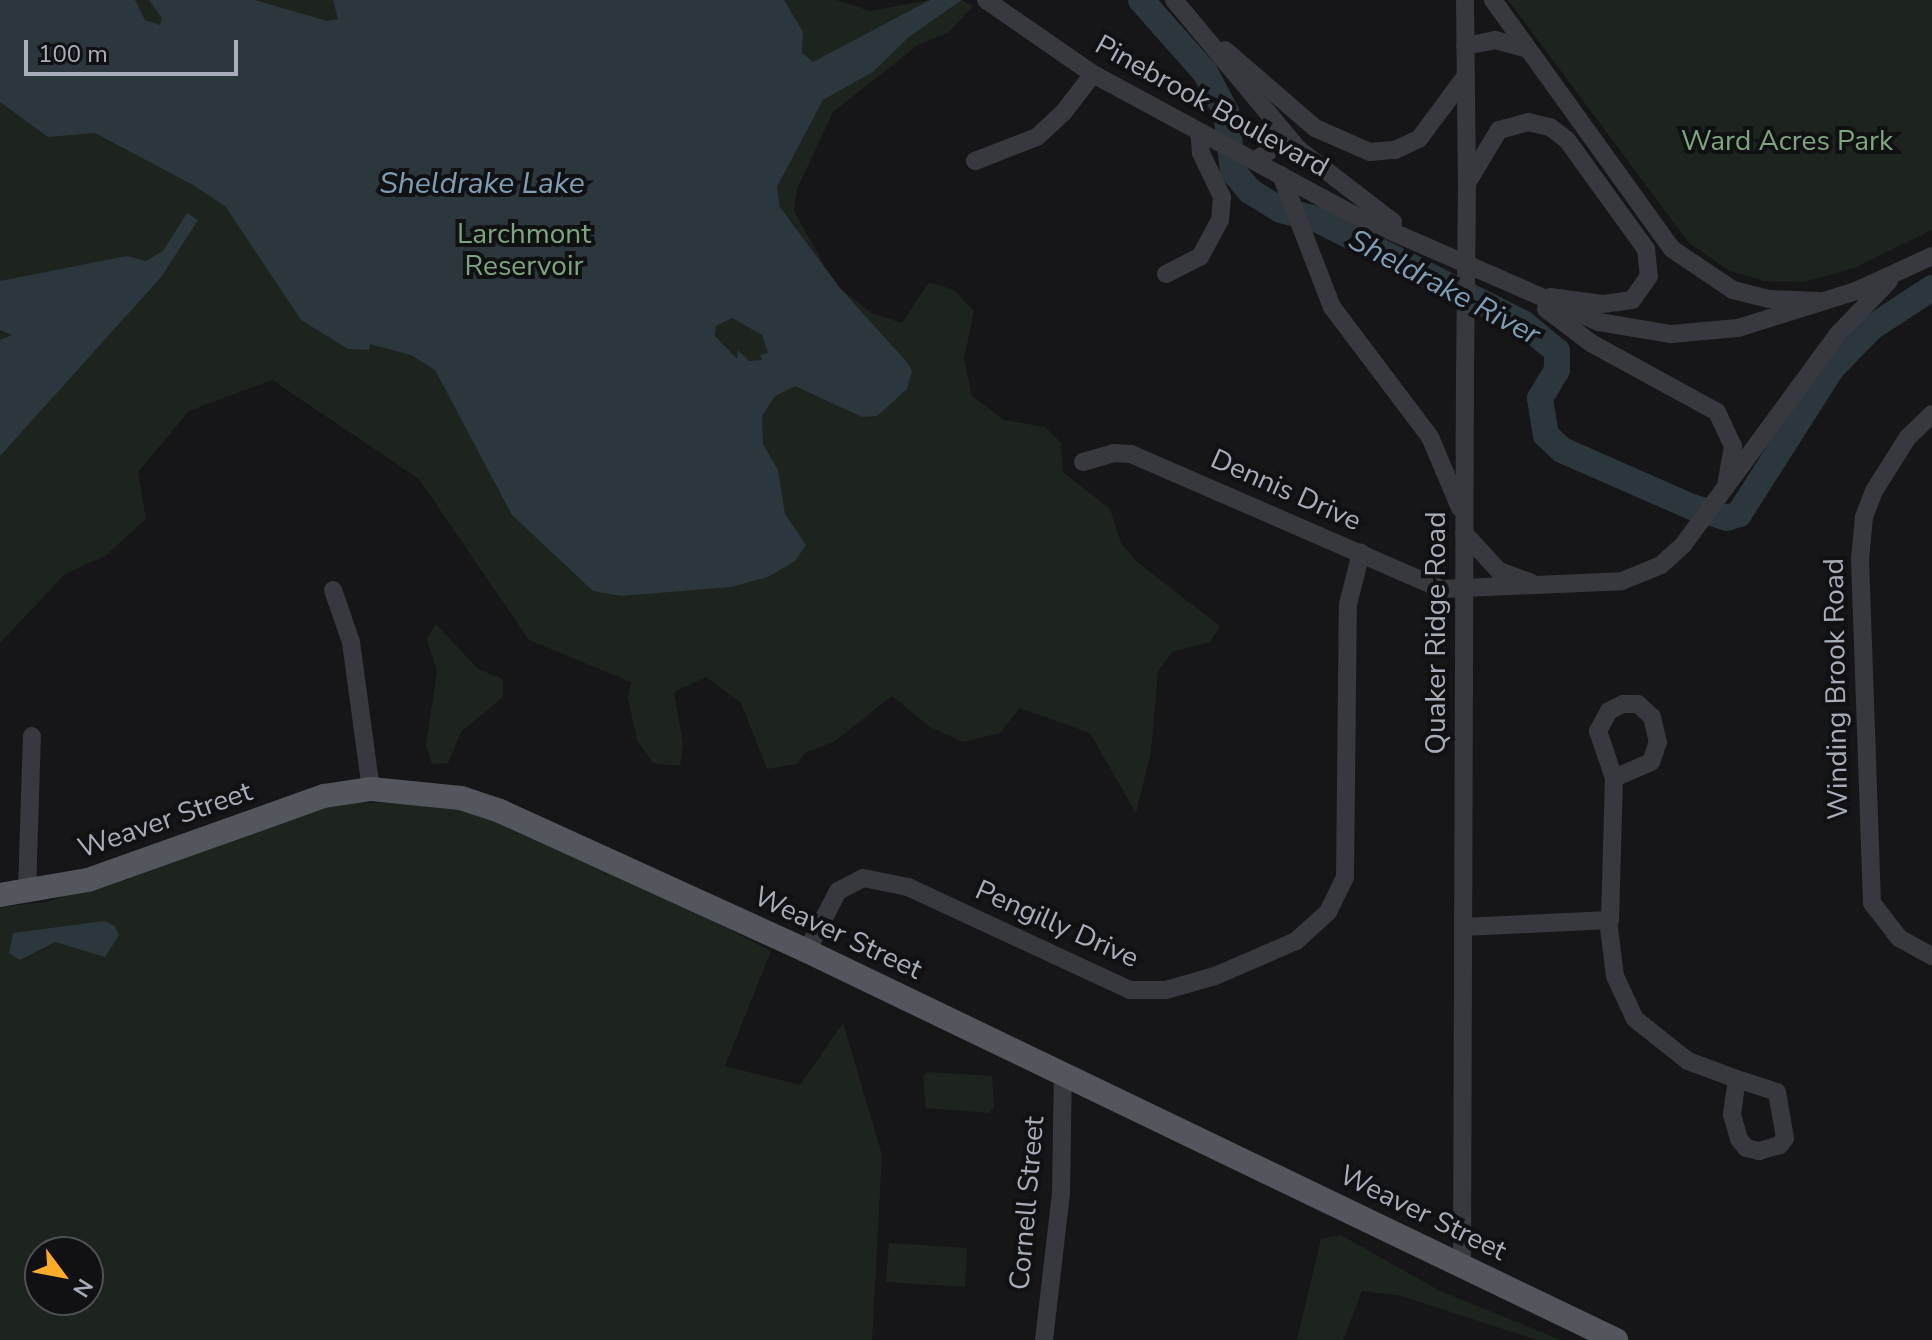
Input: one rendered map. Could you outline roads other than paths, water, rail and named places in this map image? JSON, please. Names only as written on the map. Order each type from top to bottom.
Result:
[{"type":"main road","name":"Weaver Street","points":[[0,895],[27,892],[150,861],[324,796],[371,789],[438,793],[500,811],[807,951],[1616,1340]]},
{"type":"street","name":"Pinebrook Boulevard","points":[[986,0],[1093,74],[1354,215],[1422,241],[1527,293],[1599,322],[1671,334],[1738,328],[1829,301],[1932,256]]},
{"type":"street","name":"Pinebrook Boulevard","points":[[1174,0],[1280,129],[1328,176],[1422,241]]},
{"type":"street","name":"Quaker Ridge Road","points":[[1462,1266],[1467,183],[1465,0]]},
{"type":"street","points":[[1493,0],[1524,48],[1660,235],[1687,262],[1752,296],[1829,301]]},
{"type":"street","points":[[1204,33],[1264,80],[1303,119],[1360,150],[1395,150],[1419,139],[1465,77]]},
{"type":"street","points":[[1465,46],[1495,40],[1524,48]]},
{"type":"street","points":[[975,161],[1037,137],[1063,113],[1093,74]]},
{"type":"street","points":[[1467,183],[1499,130],[1528,122],[1550,127],[1567,140],[1646,249],[1650,266],[1645,284],[1622,304],[1527,293]]},
{"type":"street","points":[[1247,157],[1269,151],[1280,129]]},
{"type":"street","points":[[1166,274],[1200,257],[1220,220],[1222,197],[1201,153],[1199,132]]},
{"type":"street","points":[[1281,175],[1295,199],[1310,253],[1347,331],[1430,437],[1464,526],[1499,571],[1537,584]]},
{"type":"street","name":"Dennis Drive","points":[[1083,462],[1114,453],[1131,454],[1430,585],[1465,591],[1635,578],[1671,556],[1704,517],[1839,333],[1896,273]]},
{"type":"street","points":[[1527,293],[1591,343],[1717,412],[1733,446],[1723,491]]},
{"type":"street","name":"Winding Brook Road","points":[[1932,414],[1908,437],[1874,491],[1864,517],[1860,559],[1872,903],[1899,938],[1932,956]]},
{"type":"street","name":"Pengilly Drive","points":[[807,951],[838,891],[863,878],[908,887],[1130,990],[1166,990],[1215,976],[1296,941],[1328,912],[1345,877],[1348,604],[1361,553]]},
{"type":"street","points":[[333,590],[351,642],[371,789]]},
{"type":"street","points":[[27,892],[32,736]]},
{"type":"street","points":[[1614,778],[1608,920],[1615,976],[1635,1019],[1688,1061],[1737,1079]]},
{"type":"street","points":[[1463,927],[1608,920]]},
{"type":"street","name":"Cornell Street","points":[[1044,1340],[1061,1193],[1063,1072]]},
{"type":"water","name":"Sheldrake Lake","points":[[0,0],[135,0],[145,20],[160,25],[162,18],[149,0],[255,0],[327,21],[338,19],[333,0],[784,0],[803,32],[802,53],[813,62],[930,0],[962,0],[909,37],[873,72],[823,100],[777,187],[780,207],[840,288],[912,371],[907,389],[877,416],[862,417],[795,386],[775,396],[762,416],[763,444],[778,470],[785,514],[806,545],[795,561],[768,577],[731,587],[621,596],[593,591],[512,515],[435,370],[411,355],[370,344],[369,350],[348,349],[301,320],[225,206],[193,185],[95,133],[48,137],[0,102]],"holes":[[[732,318],[762,335],[768,353],[760,355],[762,360],[749,361],[738,350],[737,359],[715,336],[716,326]]]},
{"type":"water","points":[[187,213],[198,220],[162,276],[0,456],[0,340],[12,335],[0,330],[0,281],[127,256],[146,261],[163,251]]},
{"type":"water","points":[[104,921],[115,926],[119,935],[105,957],[55,942],[20,960],[9,953],[13,933]]},
{"type":"waterway","name":"Sheldrake River","points":[[1141,0],[1205,72],[1226,112],[1233,171],[1250,191],[1280,210],[1316,219],[1523,323],[1557,351],[1557,370],[1540,398],[1546,435],[1562,450],[1692,507],[1727,518],[1739,514],[1832,368],[1871,328],[1932,288]]},
{"type":"park label","name":"Ward Acres Park","points":[[1787,141]]},
{"type":"park label","name":"Larchmont Reservoir","points":[[524,250]]}]
